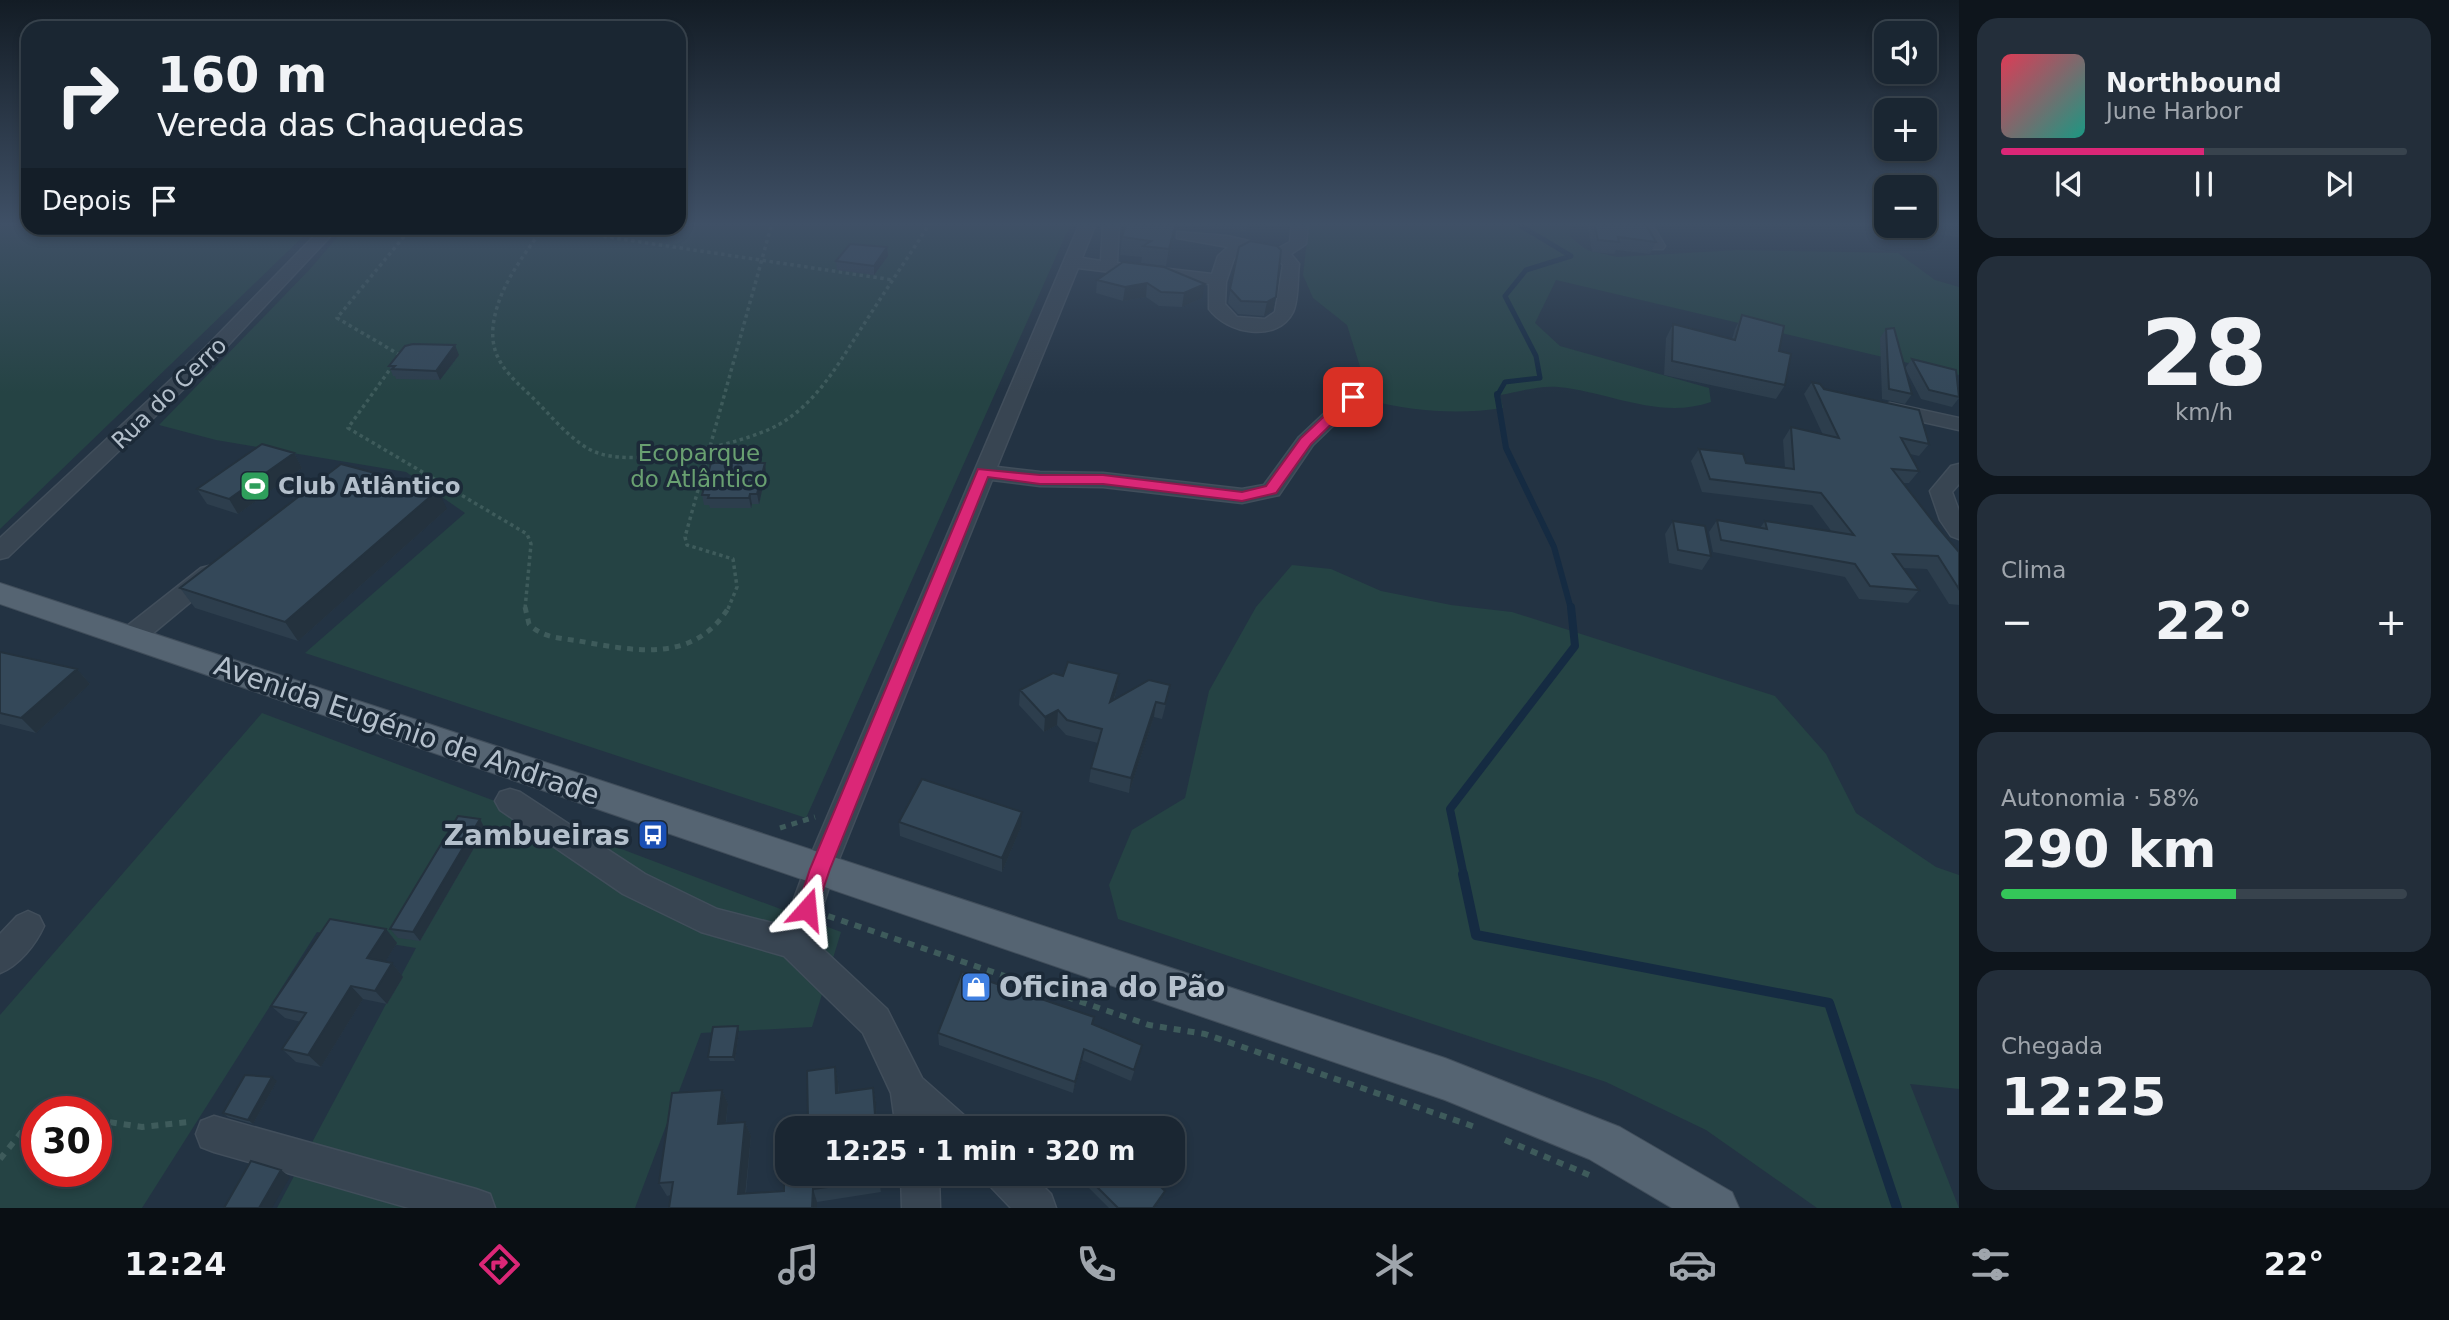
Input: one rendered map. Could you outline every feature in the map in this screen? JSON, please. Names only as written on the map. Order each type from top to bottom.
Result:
[{"type":"main road","name":"Avenida Eugénio de Andrade","points":[[0,593],[1445,1079],[1604,1143],[1716,1208]]},
{"type":"street","name":"Rua do Cerro","points":[[0,551],[87,472],[281,279]]},
{"type":"street","points":[[794,944],[820,869],[1064,279]]},
{"type":"street","points":[[1214,279],[1219,280],[1216,303],[1218,311],[1228,319],[1244,324],[1263,325],[1277,321],[1283,313],[1288,279]]},
{"type":"street","points":[[983,472],[1040,479],[1103,480],[1242,496],[1271,490],[1306,441],[1353,397]]},
{"type":"street","points":[[1865,404],[1959,424]]},
{"type":"street","points":[[1959,471],[1941,491],[1951,520],[1959,531]]},
{"type":"street","points":[[131,637],[227,559]]},
{"type":"street","points":[[510,801],[634,884],[712,922],[794,944],[875,1021],[909,1091],[912,1116]]},
{"type":"street","points":[[0,958],[28,926]]},
{"type":"street","points":[[909,1091],[937,1116]]},
{"type":"street","points":[[214,1134],[476,1208]]},
{"type":"street","points":[[920,1186],[921,1208]]},
{"type":"street","points":[[1016,1186],[1038,1208]]},
{"type":"path","points":[[369,279],[337,318],[401,354],[348,428],[527,534],[531,544],[525,613],[530,626],[544,635],[636,652],[661,652],[682,649],[701,640],[717,626],[737,597],[739,577],[733,559],[718,551],[695,549],[687,545],[685,537],[757,279]]},
{"type":"path","points":[[509,279],[495,309],[493,351],[500,367],[580,442],[600,454],[626,457],[708,449],[747,439],[778,425],[808,404],[828,379],[893,280],[889,279]]},
{"type":"path","points":[[807,909],[1149,1025],[1205,1034],[1480,1129],[1598,1179]]},
{"type":"path","points":[[112,1125],[141,1128],[191,1122],[214,1134]]},
{"type":"path","points":[[0,1159],[21,1133]]},
{"type":"green space","points":[[0,279],[259,279],[0,529]]},
{"type":"green space","name":"Ecoparque do Atlântico","points":[[300,279],[1046,279],[806,818],[305,653],[465,513],[406,472],[216,440],[159,425]]},
{"type":"green space","points":[[1305,279],[1934,279],[1959,287],[1959,375],[1556,280],[1535,323],[1560,346],[1709,388],[1711,402],[1672,408],[1551,387],[1500,395],[1503,408],[1434,411],[1400,407],[1367,400],[1367,389],[1347,325],[1313,298]]},
{"type":"green space","points":[[1292,565],[1331,569],[1381,591],[1451,605],[1512,612],[1775,696],[1826,754],[1856,813],[1936,867],[1959,875],[1959,1089],[1910,1084],[1959,1208],[1817,1208],[1706,1130],[1606,1082],[1118,919],[1109,885],[1132,830],[1185,798],[1209,691],[1256,607]]},
{"type":"green space","points":[[262,713],[841,932],[812,1027],[701,1033],[635,1208],[277,1208],[416,948],[317,932],[142,1208],[0,1208],[0,1015]]},
{"type":"building","points":[[1194,279],[1205,284],[1184,293],[1161,292],[1147,283],[1125,287],[1097,280]]},
{"type":"building","points":[[1232,279],[1278,279],[1276,297],[1267,302],[1241,301],[1230,289]]},
{"type":"building","points":[[1742,315],[1784,326],[1779,351],[1791,354],[1785,385],[1672,361],[1673,324],[1735,340]]},
{"type":"building","points":[[1894,328],[1912,394],[1889,389],[1886,329]]},
{"type":"building","points":[[455,345],[436,371],[392,369],[395,366],[389,366],[405,346]]},
{"type":"building","points":[[1912,359],[1956,370],[1959,397],[1929,390]]},
{"type":"building","points":[[1812,382],[1820,384],[1824,389],[1919,410],[1929,444],[1901,438],[1919,471],[1892,469],[1959,552],[1959,589],[1938,556],[1893,554],[1919,590],[1870,586],[1855,564],[1721,540],[1717,520],[1767,529],[1765,521],[1854,535],[1821,493],[1710,479],[1699,449],[1743,454],[1746,463],[1794,469],[1791,427],[1839,438]]},
{"type":"building","points":[[262,444],[294,453],[229,499],[197,489]]},
{"type":"building","points":[[711,463],[765,463],[757,494],[750,494],[749,498],[708,498],[709,495],[702,495]]},
{"type":"building","points":[[341,464],[438,490],[285,622],[180,588]]},
{"type":"building","points":[[1673,521],[1705,526],[1711,556],[1678,550]]},
{"type":"building","points":[[0,652],[77,669],[21,718],[0,713]]},
{"type":"building","points":[[1068,662],[1119,674],[1110,702],[1149,680],[1170,685],[1165,704],[1156,702],[1131,778],[1091,768],[1102,729],[1067,720],[1058,710],[1045,717],[1020,690],[1053,673],[1063,676]]},
{"type":"building","points":[[922,779],[1022,812],[1002,858],[899,822]]},
{"type":"building","points":[[458,816],[480,819],[413,932],[390,929]]},
{"type":"building","points":[[330,919],[386,929],[367,958],[392,963],[375,991],[351,986],[308,1055],[282,1049],[306,1013],[271,1006]]},
{"type":"building","points":[[962,972],[1094,1017],[1092,1024],[1142,1045],[1134,1070],[1084,1049],[1075,1082],[938,1033]]},
{"type":"building","points":[[738,1026],[733,1057],[708,1057],[713,1027]]},
{"type":"building","points":[[835,1067],[836,1093],[873,1088],[875,1116],[808,1116],[807,1071]]},
{"type":"building","points":[[245,1075],[272,1077],[248,1120],[223,1113]]},
{"type":"building","points":[[722,1090],[718,1124],[745,1122],[738,1194],[784,1191],[784,1186],[835,1186],[813,1189],[812,1208],[669,1208],[673,1182],[659,1183],[672,1093]]},
{"type":"building","points":[[251,1161],[281,1170],[259,1208],[224,1208]]},
{"type":"building","points":[[1096,1186],[1160,1186],[1165,1191],[1153,1208],[1118,1208]]},
{"type":"waterway","points":[[1497,396],[1505,382],[1540,378],[1536,356],[1505,296],[1518,279]]},
{"type":"waterway","points":[[1497,396],[1506,448],[1554,547],[1571,609]]},
{"type":"waterway","points":[[1464,876],[1450,809],[1575,646],[1571,607]]},
{"type":"waterway","points":[[1463,874],[1476,935],[1829,1003],[1897,1208]]},
{"type":"place","name":"Club Atlântico","points":[[255,486]]},
{"type":"place","name":"Zambueiras","points":[[653,835]]},
{"type":"place","name":"Oficina do Pão","points":[[976,987]]},
{"type":"route","points":[[807,909],[820,869],[983,472],[1040,479],[1103,480],[1242,496],[1271,490],[1306,441],[1353,397]]}]
